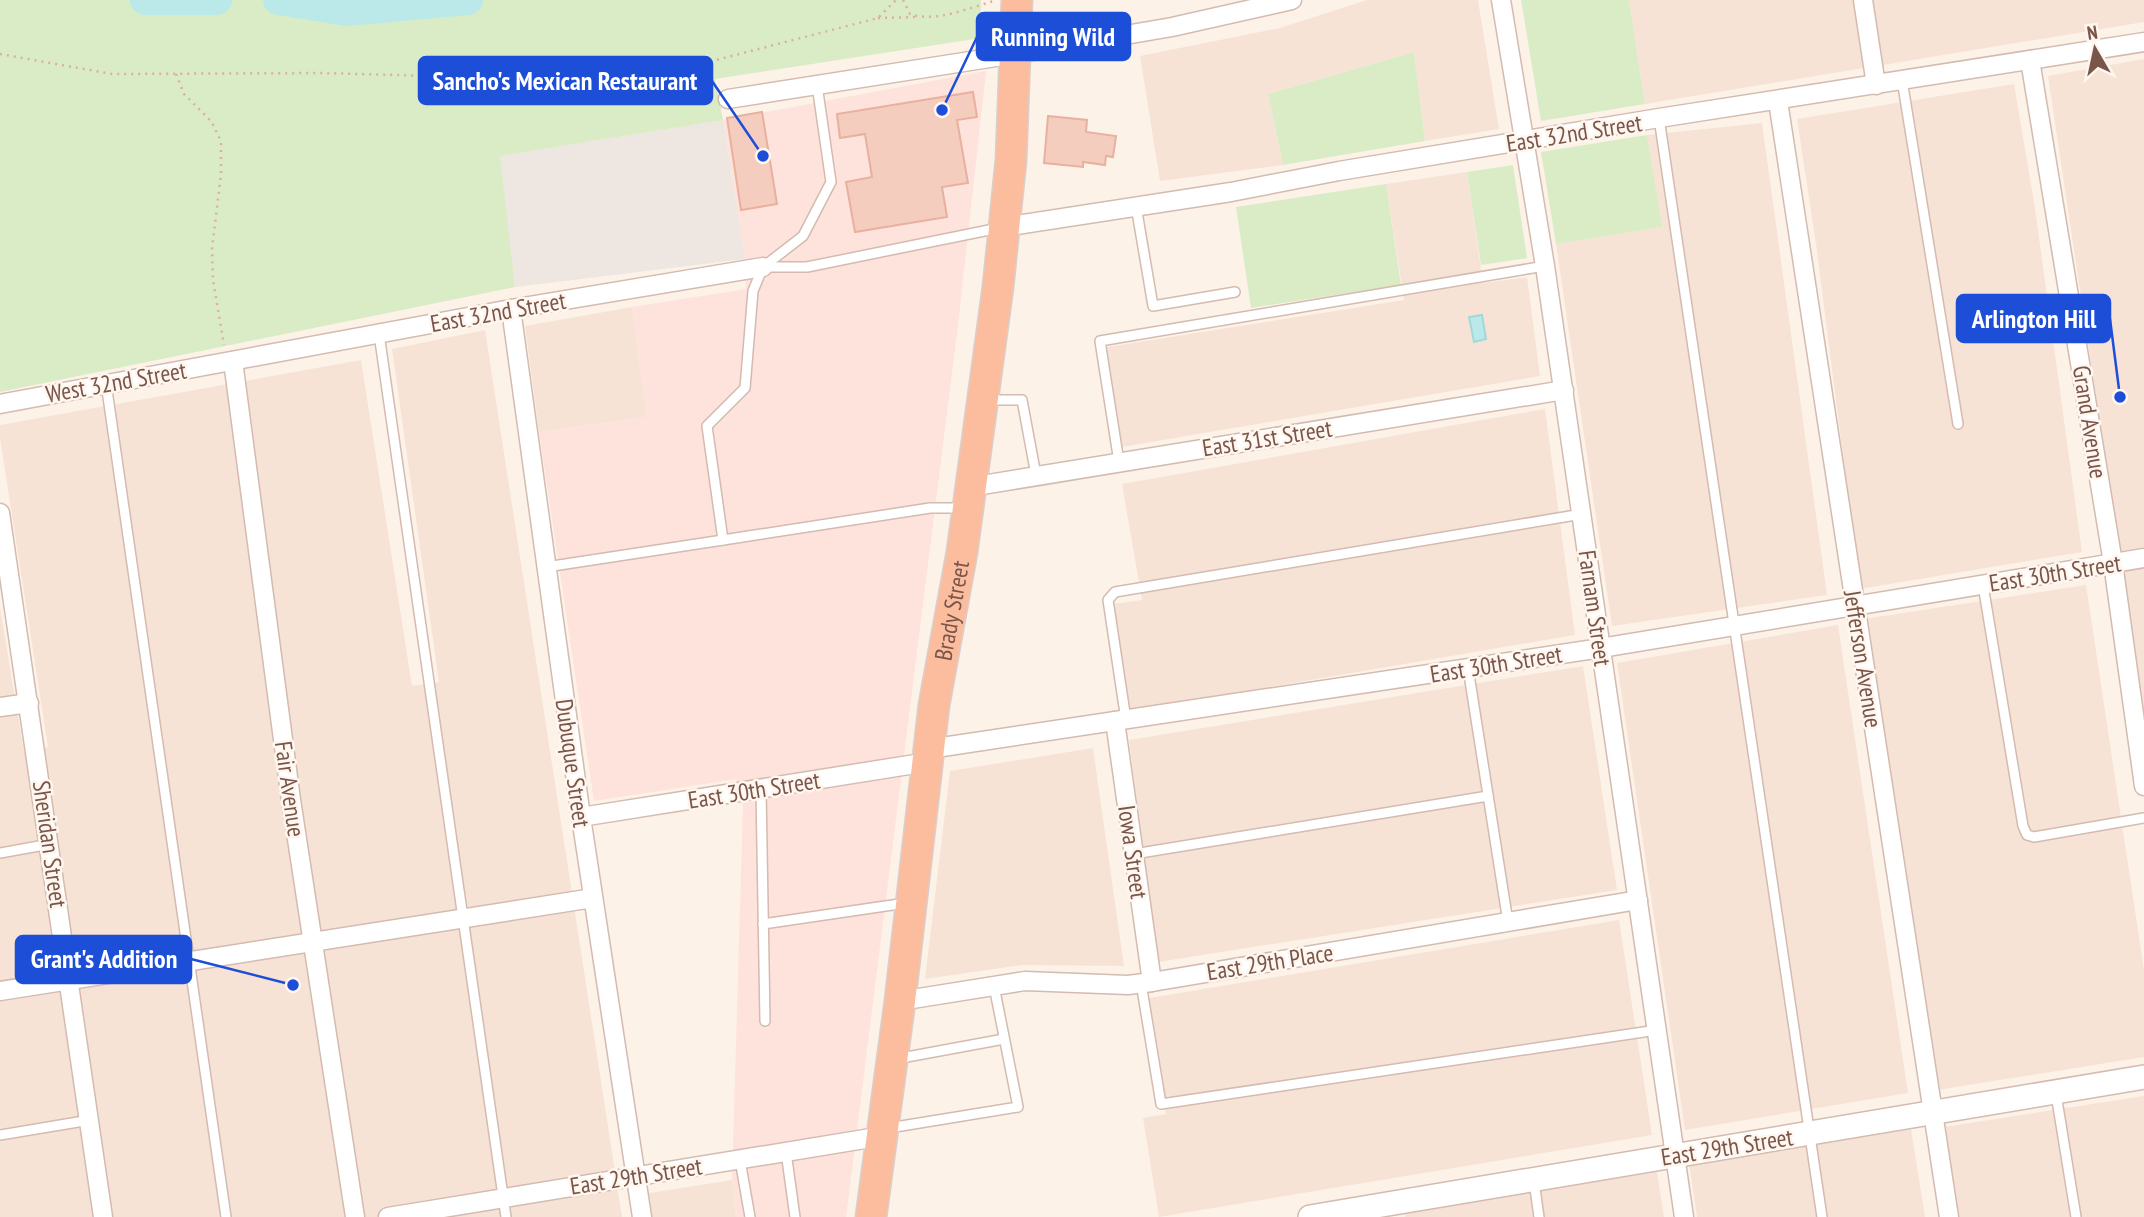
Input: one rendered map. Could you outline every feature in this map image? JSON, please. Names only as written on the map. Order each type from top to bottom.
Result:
[{"type":"highway","name":"Brady Street","points":[[871,1217],[884,1132],[929,756],[982,400],[1004,227],[1011,160],[1017,0]]},
{"type":"street","points":[[728,99],[1172,27],[1292,0]]},
{"type":"street","name":"Farnam Street","points":[[1501,0],[1526,141],[1564,390],[1684,1217]]},
{"type":"street","points":[[1863,0],[1876,85]]},
{"type":"street","name":"East 32nd Street","points":[[1004,227],[1659,118],[2144,42]]},
{"type":"street","name":"Grand Avenue","points":[[2031,60],[2113,563],[2144,786]]},
{"type":"street","name":"Jefferson Avenue","points":[[1778,101],[1949,1217]]},
{"type":"street","name":"East 32nd Street","points":[[230,361],[511,309],[763,267]]},
{"type":"street","name":"Dubuque Street","points":[[511,309],[580,817],[642,1217]]},
{"type":"street","name":"West 32nd Street","points":[[0,404],[230,361]]},
{"type":"street","name":"Fair Avenue","points":[[230,361],[291,800],[355,1217]]},
{"type":"street","name":"East 31st Street","points":[[968,498],[1036,475],[1564,390]]},
{"type":"street","name":"Sheridan Street","points":[[0,513],[3,558],[29,703],[103,1217]]},
{"type":"street","name":"East 30th Street","points":[[580,817],[761,789],[1120,721],[1734,627],[2144,558]]},
{"type":"street","points":[[0,707],[29,703]]},
{"type":"street","name":"Iowa Street","points":[[1120,721],[1146,982]]},
{"type":"street","points":[[0,991],[593,898]]},
{"type":"street","name":"East 29th Place","points":[[900,1001],[1026,981],[1128,985],[1638,900]]},
{"type":"street","name":"East 29th Street","points":[[1310,1217],[1393,1210],[1534,1180],[2144,1077]]},
{"type":"street","name":"East 29th Street","points":[[388,1217],[740,1160],[884,1132]]},
{"type":"lane","points":[[1902,80],[1958,424]]},
{"type":"lane","points":[[723,540],[707,426],[744,388],[753,291],[763,267],[803,236],[831,182],[817,85]]},
{"type":"lane","points":[[1659,118],[1822,1217]]},
{"type":"lane","points":[[1136,206],[1153,306],[1235,292]]},
{"type":"lane","points":[[763,267],[807,267],[1004,227]]},
{"type":"lane","points":[[1119,462],[1100,341],[1545,266]]},
{"type":"lane","points":[[379,334],[506,1217]]},
{"type":"lane","points":[[106,383],[226,1217]]},
{"type":"lane","points":[[982,400],[1021,400],[1036,475]]},
{"type":"lane","points":[[546,567],[930,508],[968,498]]},
{"type":"lane","points":[[1120,721],[1108,600],[1115,592],[1582,514]]},
{"type":"lane","points":[[1983,585],[2023,826],[2027,835],[2034,837],[2144,818]]},
{"type":"lane","points":[[1468,668],[1508,922]]},
{"type":"lane","points":[[761,789],[765,1021]]},
{"type":"lane","points":[[1134,854],[1488,796]]},
{"type":"lane","points":[[0,853],[50,844]]},
{"type":"lane","points":[[763,925],[912,903]]},
{"type":"lane","points":[[1146,982],[1161,1104],[1657,1030]]},
{"type":"lane","points":[[884,1132],[1018,1107],[994,986]]},
{"type":"lane","points":[[893,1059],[1004,1039]]},
{"type":"lane","points":[[2056,1092],[2076,1217]]},
{"type":"lane","points":[[0,1135],[90,1120]]},
{"type":"lane","points":[[786,1152],[795,1217]]},
{"type":"lane","points":[[740,1160],[750,1217]]},
{"type":"lane","points":[[1534,1180],[1539,1217]]},
{"type":"path","points":[[878,18],[896,0]]},
{"type":"path","points":[[903,0],[910,14],[920,17]]},
{"type":"path","points":[[0,54],[111,74],[322,73],[584,80],[654,76],[878,18],[948,14],[996,0]]},
{"type":"path","points":[[176,74],[184,94],[211,121],[221,141],[221,174],[212,249],[213,279],[230,361]]},
{"type":"shaded area","points":[[1367,0],[1478,0],[1499,129],[1425,141],[1414,52],[1268,94],[1283,165],[1160,181],[1140,56],[1280,28]]},
{"type":"shaded area","points":[[1629,0],[2144,0],[2144,22],[1645,104]]},
{"type":"shaded area","points":[[2144,59],[2144,718],[2048,76]]},
{"type":"shaded area","points":[[986,71],[958,325],[846,1217],[736,1217],[732,1180],[743,806],[737,779],[594,801],[539,432],[647,417],[632,307],[746,289],[745,259],[723,120]]},
{"type":"shaded area","points":[[2014,84],[2035,208],[2082,552],[1860,589],[1816,244],[1797,119]]},
{"type":"shaded area","points":[[723,120],[745,259],[515,287],[499,156]]},
{"type":"shaded area","points":[[1762,123],[1827,595],[1612,626],[1556,244],[1661,227],[1647,135]]},
{"type":"shaded area","points":[[1467,172],[1483,283],[1527,277],[1540,376],[1122,447],[1107,347],[1404,300],[1386,184]]},
{"type":"shaded area","points":[[632,307],[647,417],[539,432],[525,326]]},
{"type":"shaded area","points":[[485,330],[622,1217],[0,1217],[0,607],[24,752],[48,747],[0,425],[361,360],[412,686],[439,682],[392,349]]},
{"type":"shaded area","points":[[1545,409],[1575,635],[1130,711],[1114,604],[1142,600],[1122,484]]},
{"type":"shaded area","points":[[2086,585],[2144,970],[2144,1057],[1938,1090],[1864,619]]},
{"type":"shaded area","points":[[1838,625],[1908,1093],[1685,1130],[1617,663]]},
{"type":"shaded area","points":[[1583,666],[1617,890],[1158,962],[1129,740]]},
{"type":"shaded area","points":[[1093,748],[1124,966],[1022,965],[925,979],[950,771]]},
{"type":"shaded area","points":[[1619,920],[1652,1135],[1159,1217],[1143,1118],[1166,1114],[1149,998]]},
{"type":"shaded area","points":[[2144,1096],[2144,1217],[1958,1217],[1944,1127]]},
{"type":"shaded area","points":[[1911,1129],[1925,1217],[1697,1217],[1689,1164]]},
{"type":"shaded area","points":[[1657,1172],[1664,1217],[1405,1217],[1405,1212]]},
{"type":"shaded area","points":[[732,1180],[736,1217],[652,1217],[649,1193]]},
{"type":"green space","points":[[0,0],[981,0],[981,38],[715,79],[723,120],[500,156],[515,287],[0,392]]},
{"type":"green space","points":[[1521,0],[1629,0],[1645,104],[1541,121]]},
{"type":"green space","points":[[1414,52],[1425,141],[1283,165],[1268,94]]},
{"type":"green space","points":[[1647,135],[1662,227],[1556,244],[1541,152]]},
{"type":"green space","points":[[1513,165],[1527,258],[1481,265],[1467,172]]},
{"type":"green space","points":[[1386,184],[1401,285],[1251,308],[1236,207]]},
{"type":"water","points":[[1482,315],[1486,339],[1474,342],[1469,317]]},
{"type":"building","points":[[973,92],[977,117],[957,120],[968,183],[942,187],[947,217],[855,232],[846,182],[872,177],[865,134],[840,138],[837,114]]},
{"type":"building","points":[[762,112],[777,204],[741,210],[727,118]]},
{"type":"building","points":[[1048,116],[1087,120],[1086,132],[1116,136],[1113,157],[1106,156],[1105,165],[1083,162],[1083,167],[1044,163]]},
{"type":"waterway","points":[[145,0],[217,0]]},
{"type":"waterway","points":[[278,0],[347,11],[468,0]]},
{"type":"place","name":"Running Wild","points":[[942,110]]},
{"type":"place","name":"Sancho's Mexican Restaurant","points":[[763,156]]},
{"type":"place","name":"Arlington Hill","points":[[2120,397]]},
{"type":"place","name":"Grant's Addition","points":[[293,985]]}]
